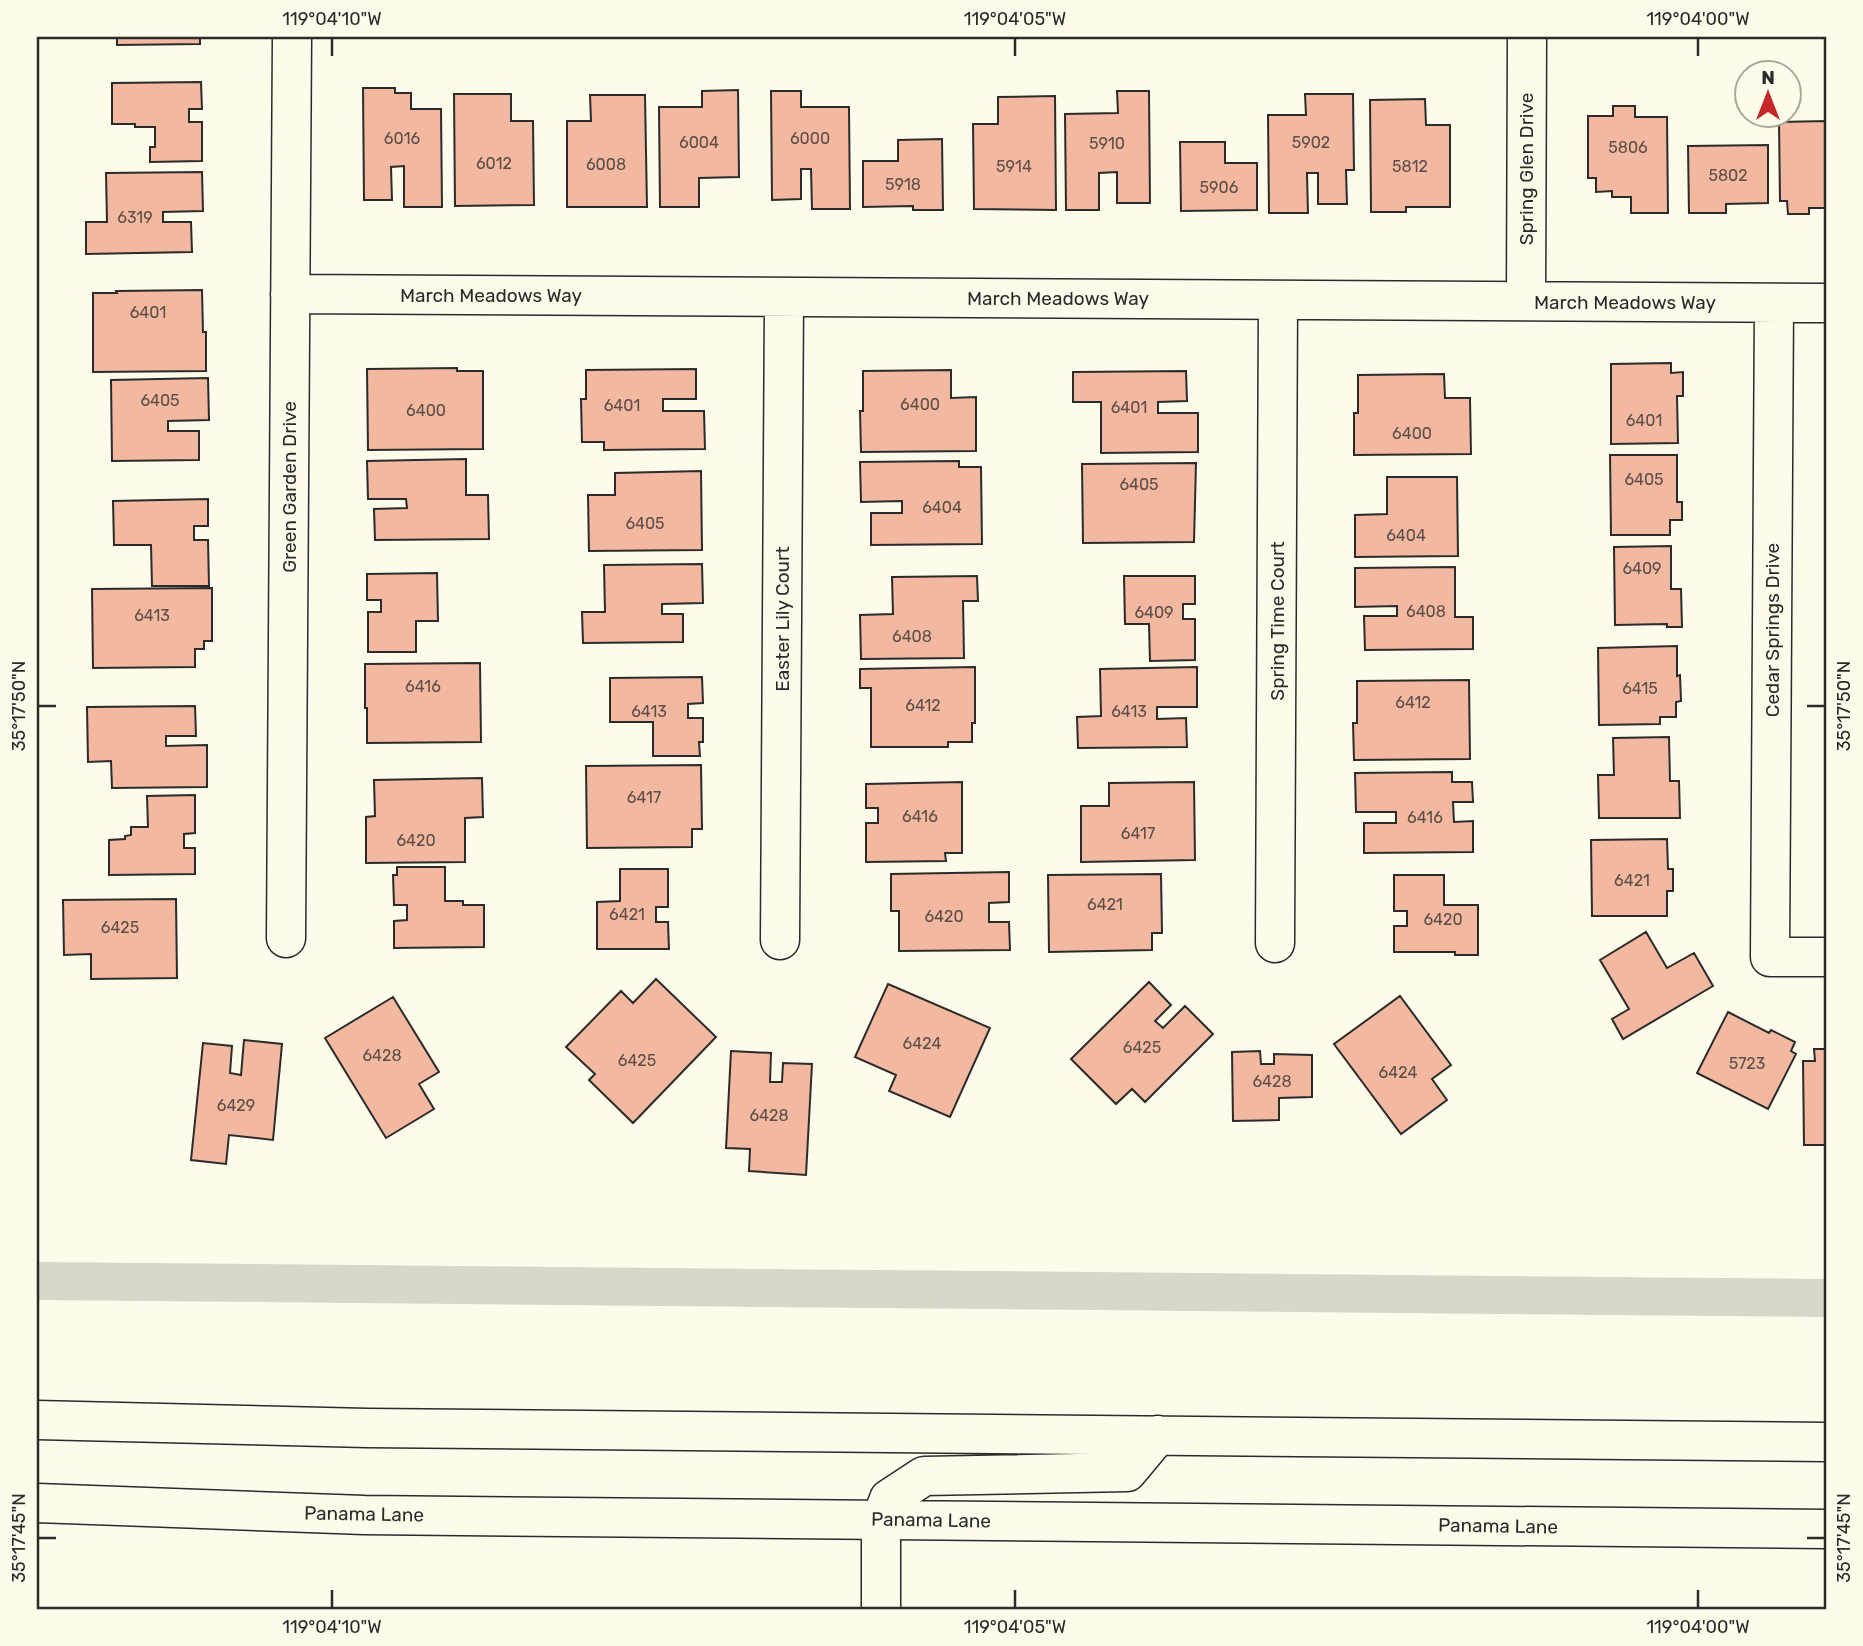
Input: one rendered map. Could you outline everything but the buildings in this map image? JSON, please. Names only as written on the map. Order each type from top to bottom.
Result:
[{"type":"street","name":"Green Garden Drive","points":[[286,938],[292,37]]},
{"type":"street","name":"Spring Glen Drive","points":[[1526,301],[1527,37]]},
{"type":"street","name":"March Meadows Way","points":[[290,294],[1826,303]]},
{"type":"street","name":"Easter Lily Court","points":[[780,940],[784,297]]},
{"type":"street","name":"Spring Time Court","points":[[1275,943],[1278,300]]},
{"type":"street","name":"Cedar Springs Drive","points":[[1774,303],[1770,957],[1826,957]]},
{"type":"street","points":[[37,1420],[368,1428],[1826,1442]]},
{"type":"street","points":[[881,1609],[881,1520],[889,1499],[924,1476],[1127,1472],[1158,1435]]},
{"type":"street","name":"Panama Lane","points":[[37,1503],[363,1515],[1826,1529]]},
{"type":"waterway","points":[[37,1281],[1826,1298]]}]
